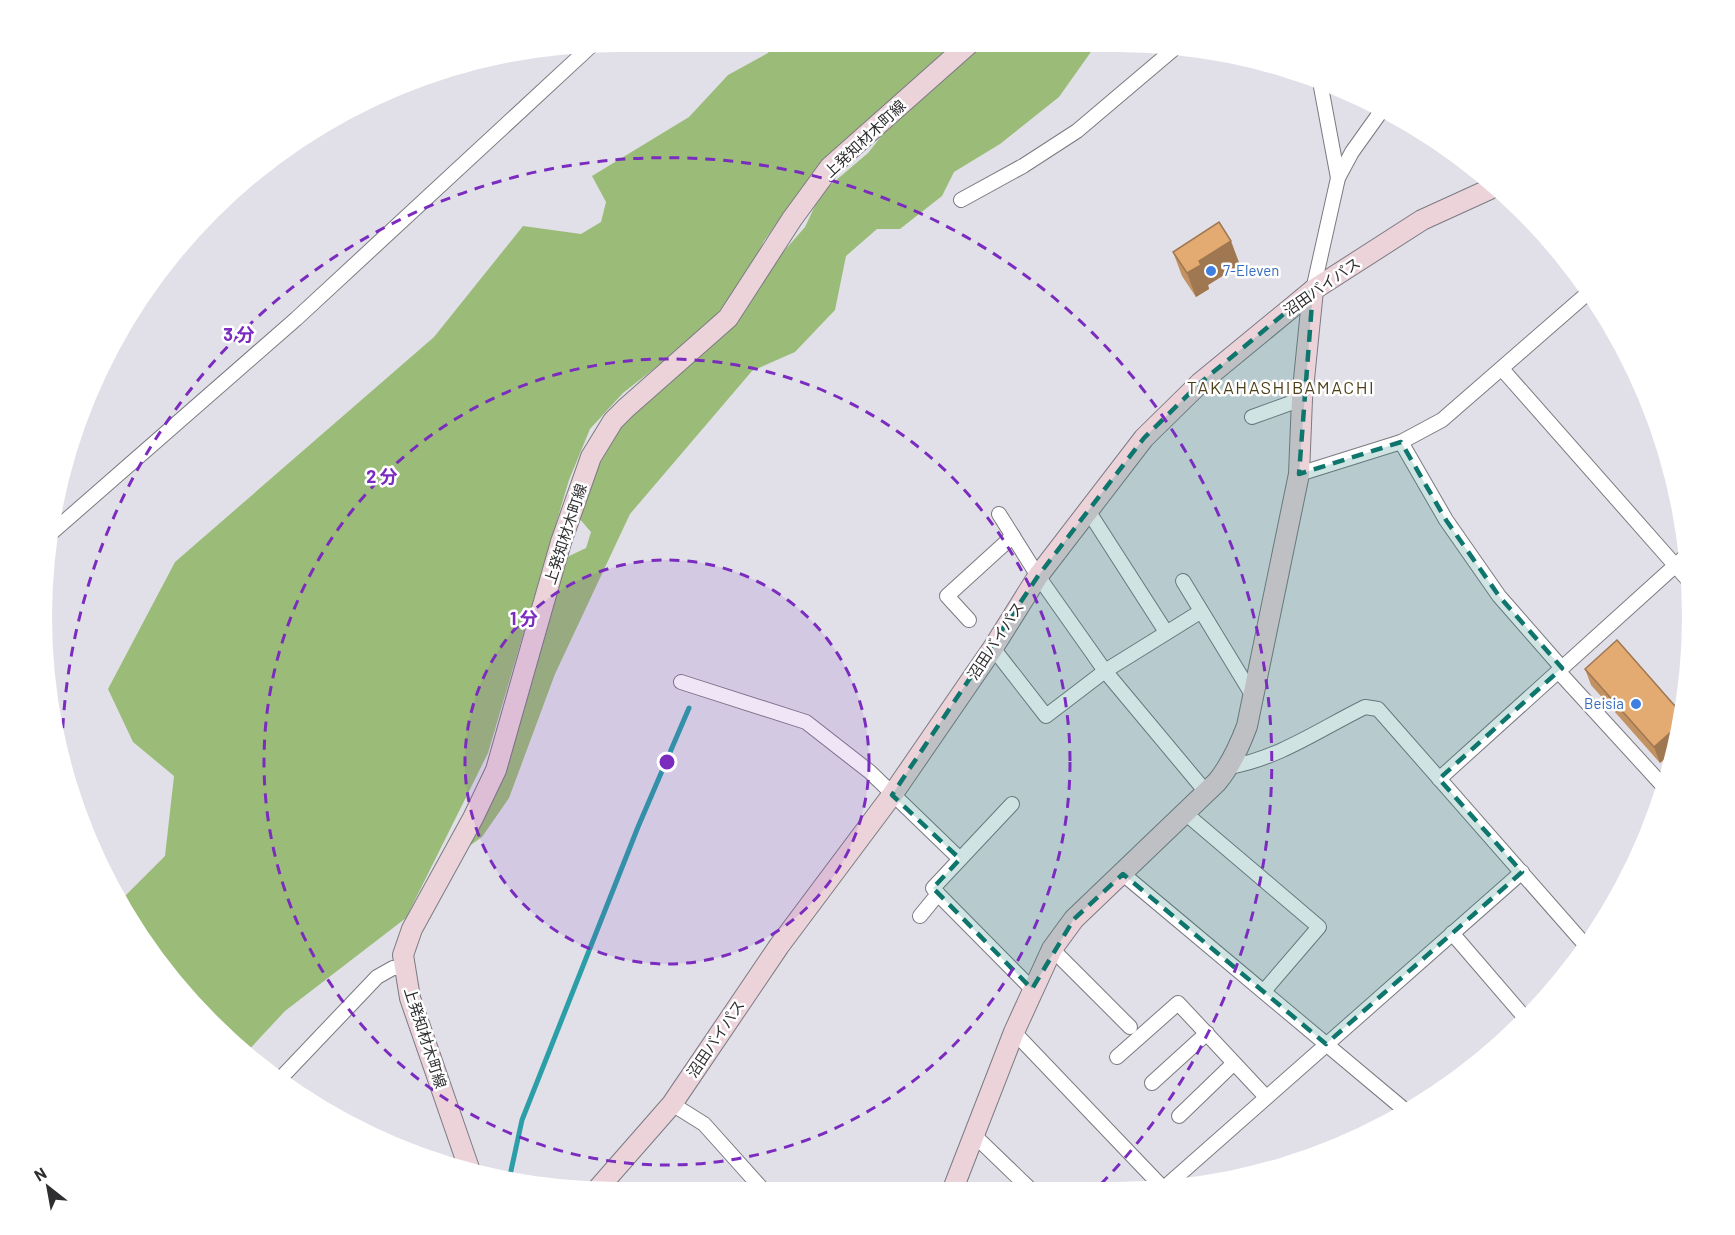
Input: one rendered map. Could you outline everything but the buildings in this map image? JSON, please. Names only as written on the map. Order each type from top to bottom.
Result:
[{"type":"street","name":"上発知材木町線","points":[[465,1161],[410,998],[404,968],[405,950],[412,929],[473,818],[496,770],[561,542],[591,457],[602,438],[626,408],[728,318],[792,219],[830,167],[960,52]]},
{"type":"street","points":[[60,525],[296,319],[582,54]]},
{"type":"street","points":[[961,200],[1023,166],[1077,131],[1167,55]]},
{"type":"street","points":[[1322,91],[1338,178]]},
{"type":"street","points":[[956,1182],[1014,1032],[1052,949],[1074,919],[1123,874],[1229,767],[1247,726],[1299,474],[1302,399],[1313,290],[1338,178],[1352,152],[1377,116]]},
{"type":"street","name":"沼田バイパス","points":[[604,1182],[672,1104],[778,946],[892,795],[993,648],[1038,576],[1087,509],[1144,438],[1200,383],[1313,290],[1422,220],[1487,190]]},
{"type":"street","points":[[1299,474],[1401,442],[1442,420],[1583,298]]},
{"type":"street","points":[[1502,369],[1680,570]]},
{"type":"street","points":[[1252,417],[1302,399]]},
{"type":"street","points":[[1401,442],[1446,520],[1499,596],[1560,670],[1658,781]]},
{"type":"street","points":[[1087,509],[1166,632]]},
{"type":"street","points":[[999,514],[1038,576],[1105,670],[1206,792]]},
{"type":"street","points":[[969,620],[946,596],[1013,536]]},
{"type":"street","points":[[1439,778],[1679,562]]},
{"type":"street","points":[[1183,581],[1252,696]]},
{"type":"street","points":[[993,648],[1046,716],[1105,670],[1200,612]]},
{"type":"street","points":[[681,682],[806,722],[870,772],[960,859]]},
{"type":"street","points":[[1229,767],[1250,764],[1301,743],[1365,707],[1378,709],[1581,940]]},
{"type":"street","points":[[1012,804],[933,888],[1032,989]]},
{"type":"street","points":[[1185,813],[1319,927],[1264,991]]},
{"type":"street","points":[[1173,1179],[1522,872]]},
{"type":"street","points":[[1123,874],[1401,1107]]},
{"type":"street","points":[[920,916],[938,894]]},
{"type":"street","points":[[1452,933],[1521,1013]]},
{"type":"street","points":[[1052,949],[1130,1027]]},
{"type":"street","points":[[284,1073],[376,977],[393,968],[404,968]]},
{"type":"street","points":[[1117,1057],[1178,1003],[1266,1097]]},
{"type":"street","points":[[1014,1032],[1156,1181]]},
{"type":"street","points":[[1152,1083],[1206,1033]]},
{"type":"street","points":[[1179,1116],[1234,1063]]},
{"type":"street","points":[[672,1104],[705,1124],[756,1182]]},
{"type":"street","points":[[975,1136],[1023,1182]]},
{"type":"highlighted area","points":[[1313,290],[1299,474],[1401,442],[1446,520],[1499,596],[1562,668],[1439,779],[1522,872],[1326,1044],[1123,874],[1074,919],[1032,989],[933,888],[960,859],[892,795],[1038,576],[1144,438],[1200,383]]},
{"type":"green space","points":[[946,52],[822,160],[764,241],[742,281],[718,313],[692,339],[623,393],[590,429],[569,480],[488,753],[406,918],[285,1011],[251,1047],[193,990],[169,961],[126,895],[165,856],[174,776],[133,742],[108,689],[175,562],[434,337],[523,226],[581,234],[601,222],[606,202],[592,176],[689,117],[728,75],[768,53]]},
{"type":"green space","points":[[967,52],[1091,52],[1059,97],[1000,144],[954,172],[942,196],[900,229],[877,229],[846,256],[835,310],[795,352],[752,371],[630,514],[555,674],[509,798],[482,837],[468,847],[503,769],[567,557],[586,548],[591,532],[578,517],[588,484],[627,417],[723,332],[749,304],[777,259],[805,227],[821,193],[868,153],[894,120]]},
{"type":"waterway","points":[[511,1173],[522,1120],[638,827],[689,708]]},
{"type":"place","name":"7-Eleven","points":[[1211,271]]},
{"type":"place","name":"Beisia","points":[[1636,704]]},
{"type":"district","name":"TAKAHASHIBAMACHI","points":[[1281,388]]}]
